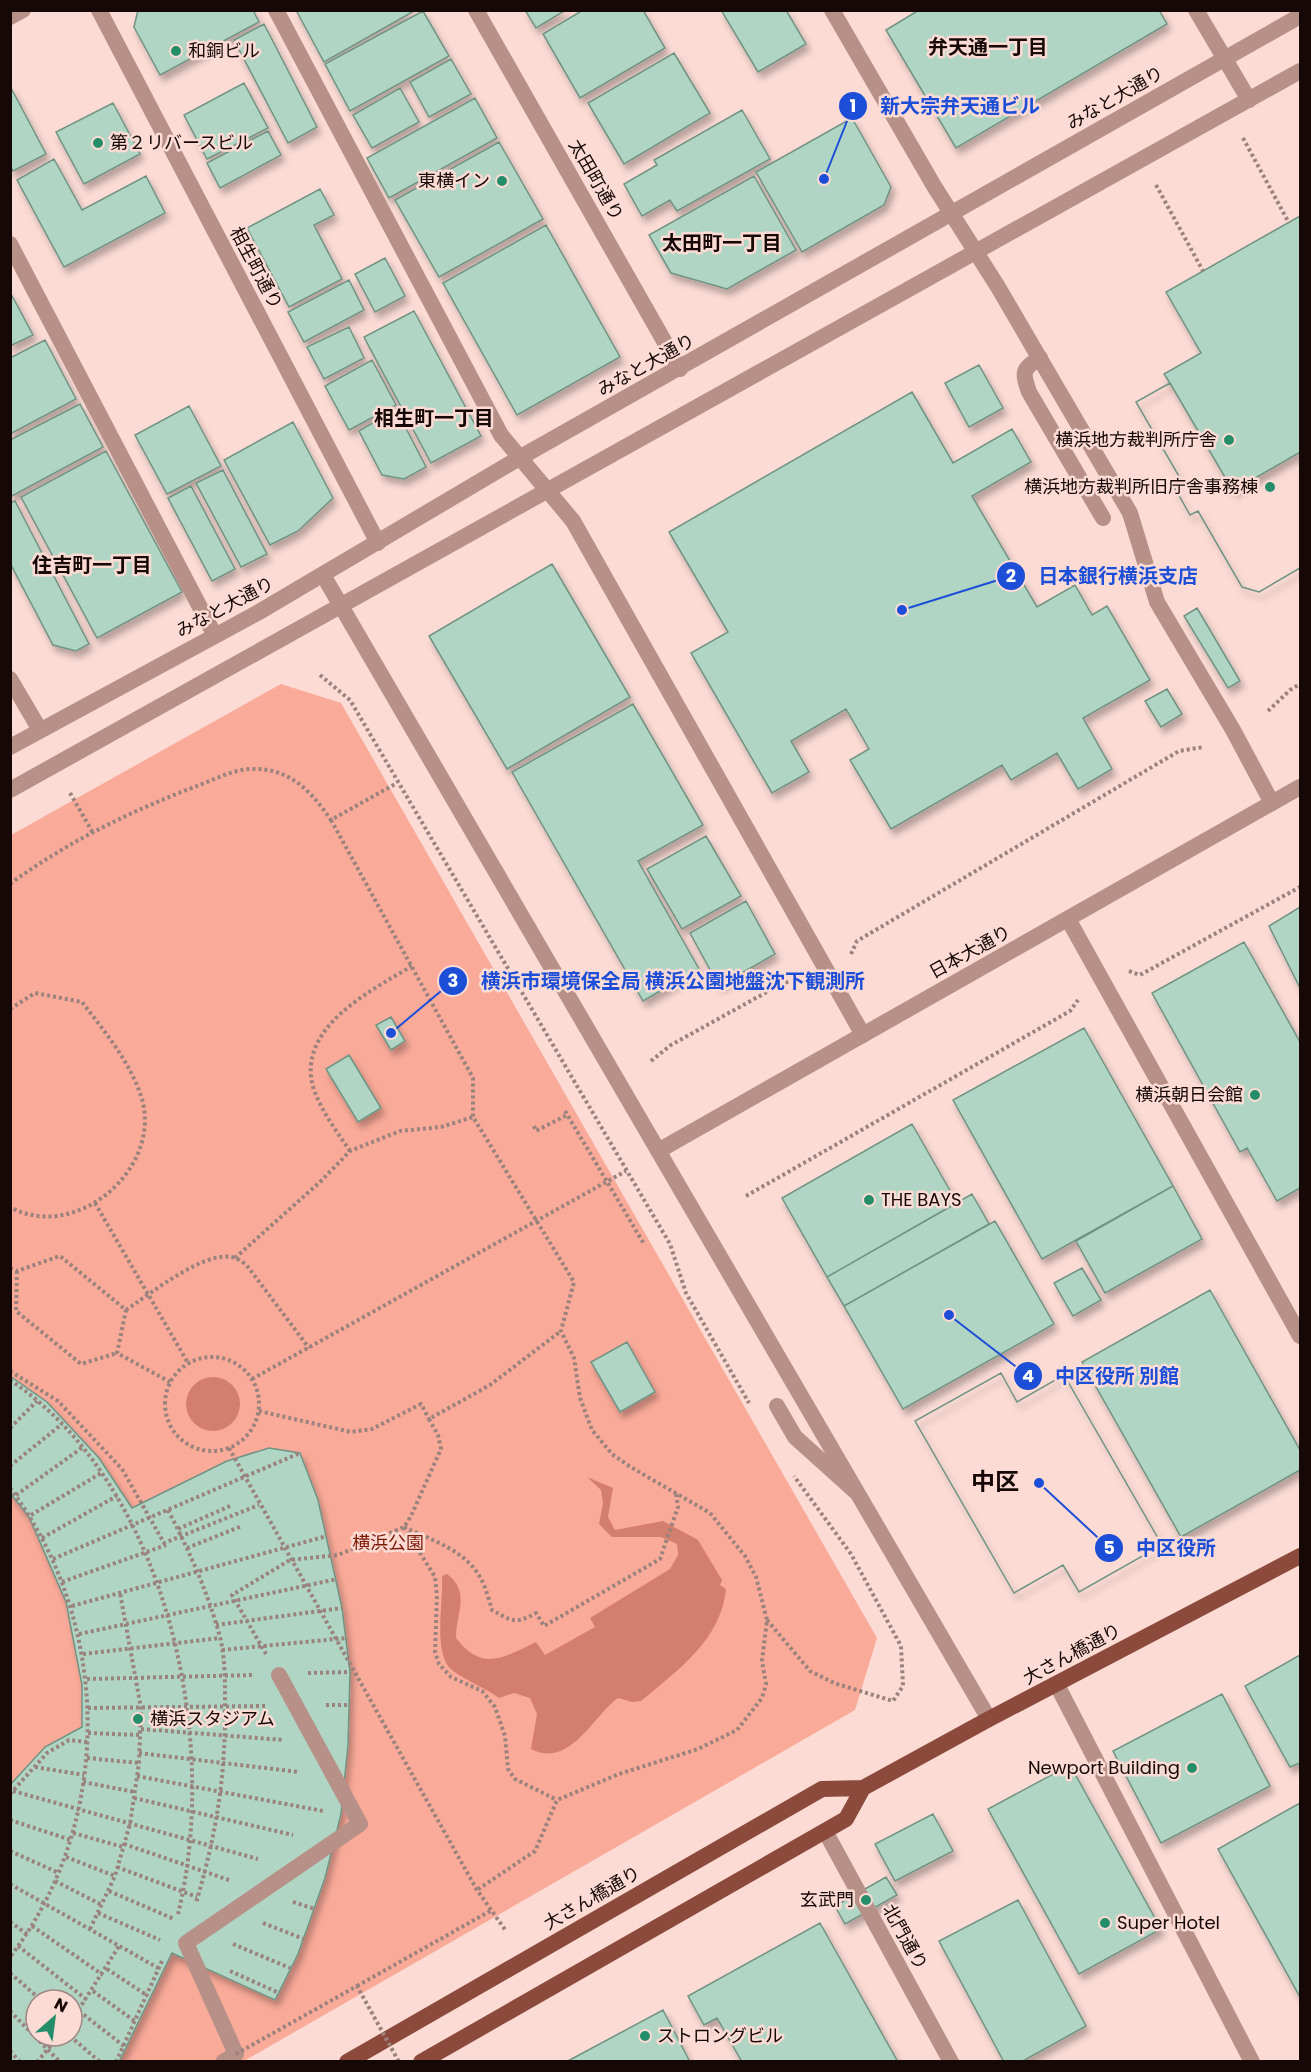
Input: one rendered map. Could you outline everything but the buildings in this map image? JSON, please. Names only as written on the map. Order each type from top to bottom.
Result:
[{"type":"main road","name":"大さん橋通り","points":[[347,2061],[822,1789],[863,1788],[989,1719],[1300,1556]]},
{"type":"main road","points":[[423,2061],[846,1819],[863,1788]]},
{"type":"street","points":[[10,17],[23,10]]},
{"type":"street","name":"相生町通り","points":[[99,10],[378,543]]},
{"type":"street","points":[[276,10],[501,435],[573,520],[863,1035]]},
{"type":"street","name":"太田町通り","points":[[476,10],[680,369]]},
{"type":"street","points":[[832,10],[1130,513],[1157,602],[1233,730],[1272,803]]},
{"type":"street","points":[[1196,10],[1249,100]]},
{"type":"street","name":"みなと大通り","points":[[10,747],[323,575],[521,457],[1300,16]]},
{"type":"street","points":[[10,790],[342,607],[547,489],[978,253],[1300,71]]},
{"type":"street","points":[[10,244],[214,634]]},
{"type":"street","points":[[1040,358],[1027,366],[1024,373],[1029,392],[1103,518]]},
{"type":"street","points":[[323,575],[989,1719]]},
{"type":"street","points":[[10,679],[40,730]]},
{"type":"street","name":"日本大通り","points":[[658,1151],[1300,787]]},
{"type":"street","points":[[1068,919],[1300,1336]]},
{"type":"street","points":[[777,1406],[795,1437],[858,1494]]},
{"type":"street","points":[[229,2058],[186,1943],[360,1824],[279,1675]]},
{"type":"street","points":[[1057,1685],[1252,2061]]},
{"type":"street","name":"北門通り","points":[[825,1831],[951,2061]]},
{"type":"path","points":[[1243,138],[1289,222]]},
{"type":"path","points":[[1156,185],[1203,271]]},
{"type":"path","points":[[320,675],[351,700],[397,783],[670,1244]]},
{"type":"path","points":[[1268,711],[1290,690],[1300,684]]},
{"type":"path","points":[[850,954],[857,941],[1179,751],[1204,747]]},
{"type":"path","points":[[10,884],[43,860],[146,805],[249,769],[285,776],[303,785],[331,820],[473,1077],[473,1117],[574,1282],[561,1331],[490,1385],[429,1419]]},
{"type":"path","points":[[331,820],[397,783]]},
{"type":"path","points":[[70,793],[93,833]]},
{"type":"path","points":[[1128,971],[1140,975],[1300,887]]},
{"type":"path","points":[[350,1150],[315,1091],[311,1073],[314,1051],[322,1035],[355,1000],[412,966]]},
{"type":"path","points":[[651,1061],[671,1045],[783,982],[800,980]]},
{"type":"path","points":[[10,1009],[35,993],[82,1002],[130,1070],[143,1101],[143,1135],[133,1166],[112,1192],[84,1210],[51,1216],[18,1211],[10,1207]]},
{"type":"path","points":[[746,1196],[1070,1011],[1078,1000]]},
{"type":"path","points":[[534,1126],[537,1131],[566,1113],[644,1244]]},
{"type":"path","points":[[236,1258],[321,1181],[350,1150],[400,1131],[441,1127],[473,1117]]},
{"type":"path","points":[[252,1379],[626,1171]]},
{"type":"path","points":[[95,1203],[188,1363]]},
{"type":"path","points":[[10,1268],[17,1271],[60,1256],[126,1310]]},
{"type":"path","points":[[117,1353],[126,1310],[198,1263],[219,1257],[236,1258],[248,1267],[309,1348]]},
{"type":"path","points":[[17,1271],[16,1311],[81,1364],[117,1353],[170,1382]]},
{"type":"path","points":[[477,1890],[535,1851],[557,1800],[619,1773],[698,1749],[737,1730],[762,1698],[766,1684],[762,1661],[767,1620],[756,1577],[732,1537],[710,1513],[612,1454],[592,1430],[580,1398],[574,1358],[561,1331]]},
{"type":"path","points":[[210,1357],[227,1359],[241,1367],[252,1379],[258,1394],[259,1411],[253,1426],[243,1439],[229,1448],[205,1450],[182,1441],[172,1428],[166,1413],[165,1397],[170,1382],[188,1363],[210,1357]]},
{"type":"path","points":[[10,1371],[58,1401],[122,1468],[164,1544],[260,1505]]},
{"type":"path","points":[[10,1387],[12,1382],[37,1401],[62,1424],[103,1472],[146,1552],[166,1615],[182,1677],[187,1707],[191,1785],[189,1840],[183,1892],[173,1928]]},
{"type":"path","points":[[10,1428],[37,1401]]},
{"type":"path","points":[[259,1411],[351,1432],[372,1429],[421,1404],[438,1435],[441,1449],[404,1527],[338,1555],[290,1560],[232,1595],[279,1675]]},
{"type":"path","points":[[10,1466],[62,1424]]},
{"type":"path","points":[[16,1495],[83,1447]]},
{"type":"path","points":[[229,1448],[477,1890],[506,1931]]},
{"type":"path","points":[[53,1559],[300,1453]]},
{"type":"path","points":[[31,1515],[103,1472]]},
{"type":"path","points":[[10,1488],[31,1515],[53,1559],[72,1606],[87,1679],[88,1708],[87,1758],[79,1809],[66,1857],[45,1904],[10,1957]]},
{"type":"path","points":[[404,1527],[453,1550],[468,1562],[481,1578],[492,1610],[513,1622],[522,1621],[536,1614],[544,1626],[660,1559],[678,1508],[676,1493]]},
{"type":"path","points":[[42,1538],[117,1496]]},
{"type":"path","points":[[178,1529],[230,1506]]},
{"type":"path","points":[[168,1510],[199,1571],[220,1638],[225,1676],[226,1736],[218,1818],[194,1907]]},
{"type":"path","points":[[188,1548],[242,1526]]},
{"type":"path","points":[[404,1527],[435,1577],[437,1596],[435,1652],[439,1664],[451,1677],[482,1691],[495,1707],[505,1736],[508,1769],[515,1779],[557,1800]]},
{"type":"path","points":[[72,1606],[327,1536]]},
{"type":"path","points":[[62,1582],[183,1539]]},
{"type":"path","points":[[79,1634],[336,1579]]},
{"type":"path","points":[[90,1929],[115,1876],[130,1824],[140,1753],[141,1707],[128,1623],[120,1593]]},
{"type":"path","points":[[216,1625],[342,1608]]},
{"type":"path","points":[[767,1620],[810,1671],[834,1683],[892,1701],[903,1686]]},
{"type":"path","points":[[83,1654],[220,1638]]},
{"type":"path","points":[[222,1650],[346,1638]]},
{"type":"path","points":[[304,1673],[350,1672]]},
{"type":"path","points":[[87,1679],[259,1675]]},
{"type":"path","points":[[315,1706],[349,1705]]},
{"type":"path","points":[[88,1708],[270,1706]]},
{"type":"path","points":[[141,1729],[292,1741]]},
{"type":"path","points":[[88,1733],[140,1735]]},
{"type":"path","points":[[87,1742],[69,1740],[47,1753],[12,1793],[79,1809],[268,1862]]},
{"type":"path","points":[[140,1753],[301,1772]]},
{"type":"path","points":[[87,1758],[139,1763]]},
{"type":"path","points":[[35,1767],[84,1775]]},
{"type":"path","points":[[137,1776],[330,1812]]},
{"type":"path","points":[[83,1782],[135,1792]]},
{"type":"path","points":[[134,1798],[300,1837]]},
{"type":"path","points":[[10,1820],[71,1840]]},
{"type":"path","points":[[73,1833],[124,1845],[238,1883]]},
{"type":"path","points":[[10,1851],[59,1873]]},
{"type":"path","points":[[66,1857],[115,1876]]},
{"type":"path","points":[[55,1881],[102,1905]]},
{"type":"path","points":[[10,1884],[160,1969]]},
{"type":"path","points":[[282,1898],[315,1909]]},
{"type":"path","points":[[229,2058],[492,1910]]},
{"type":"path","points":[[10,1922],[27,1934]]},
{"type":"path","points":[[32,1926],[103,1975]]},
{"type":"path","points":[[18,1946],[87,2000]]},
{"type":"path","points":[[84,2004],[119,1946]]},
{"type":"path","points":[[116,2061],[148,1996],[165,1952]]},
{"type":"path","points":[[107,1969],[148,1996]]},
{"type":"path","points":[[10,1973],[27,1988]]},
{"type":"path","points":[[357,1986],[399,2061]]},
{"type":"path","points":[[93,1991],[136,2022]]},
{"type":"path","points":[[10,2011],[60,2061]]},
{"type":"path","points":[[84,2015],[124,2046]]},
{"type":"path","points":[[84,2048],[100,2061]]},
{"type":"path","points":[[37,2061],[49,2049]]},
{"type":"path","points":[[10,2051],[20,2061]]},
{"type":"green space","name":"横浜公園","points":[[281,684],[341,703],[877,1638],[855,1710],[244,2061],[11,2061],[11,835]]},
{"type":"shaded area","points":[[208,1377],[218,1377],[228,1381],[236,1389],[240,1404],[236,1419],[228,1427],[218,1431],[208,1431],[198,1427],[190,1419],[186,1409],[186,1399],[190,1389],[198,1381]]},
{"type":"shaded area","points":[[587,1477],[613,1488],[608,1517],[615,1530],[663,1521],[698,1540],[722,1580],[720,1585],[726,1589],[716,1624],[707,1639],[683,1665],[641,1701],[632,1702],[618,1698],[569,1747],[557,1752],[545,1753],[531,1749],[537,1714],[530,1698],[514,1693],[499,1698],[457,1674],[446,1662],[442,1652],[440,1626],[442,1576],[447,1574],[459,1588],[460,1603],[456,1638],[466,1649],[484,1658],[503,1657],[536,1642],[545,1655],[595,1627],[590,1618],[670,1569],[678,1555],[677,1544],[661,1537],[612,1537],[599,1524],[603,1503],[601,1490]]},
{"type":"place","name":"和銅ビル","points":[[176,51]]},
{"type":"place","name":"第２リバースビル","points":[[98,143]]},
{"type":"place","name":"新大宗弁天通ビル","points":[[824,179]]},
{"type":"place","name":"東横イン","points":[[502,181]]},
{"type":"place","name":"横浜地方裁判所庁舎","points":[[1229,440]]},
{"type":"place","name":"横浜地方裁判所旧庁舎事務棟","points":[[1270,487]]},
{"type":"place","name":"日本銀行横浜支店","points":[[902,610]]},
{"type":"place","name":"横浜市環境保全局 横浜公園地盤沈下観測所","points":[[391,1033]]},
{"type":"place","name":"横浜朝日会館","points":[[1255,1095]]},
{"type":"place","name":"THE BAYS","points":[[869,1200]]},
{"type":"place","name":"中区役所 別館","points":[[949,1315]]},
{"type":"place","name":"中区役所","points":[[1039,1483]]},
{"type":"place","name":"横浜スタジアム","points":[[138,1719]]},
{"type":"place","name":"Newport Building","points":[[1192,1768]]},
{"type":"place","name":"玄武門","points":[[866,1900]]},
{"type":"place","name":"Super Hotel","points":[[1105,1923]]},
{"type":"place","name":"ストロングビル","points":[[645,2036]]},
{"type":"district","name":"弁天通一丁目","points":[[988,47]]},
{"type":"district","name":"太田町一丁目","points":[[722,243]]},
{"type":"district","name":"相生町一丁目","points":[[434,418]]},
{"type":"district","name":"住吉町一丁目","points":[[92,565]]},
{"type":"district","name":"中区","points":[[995,1482]]}]
